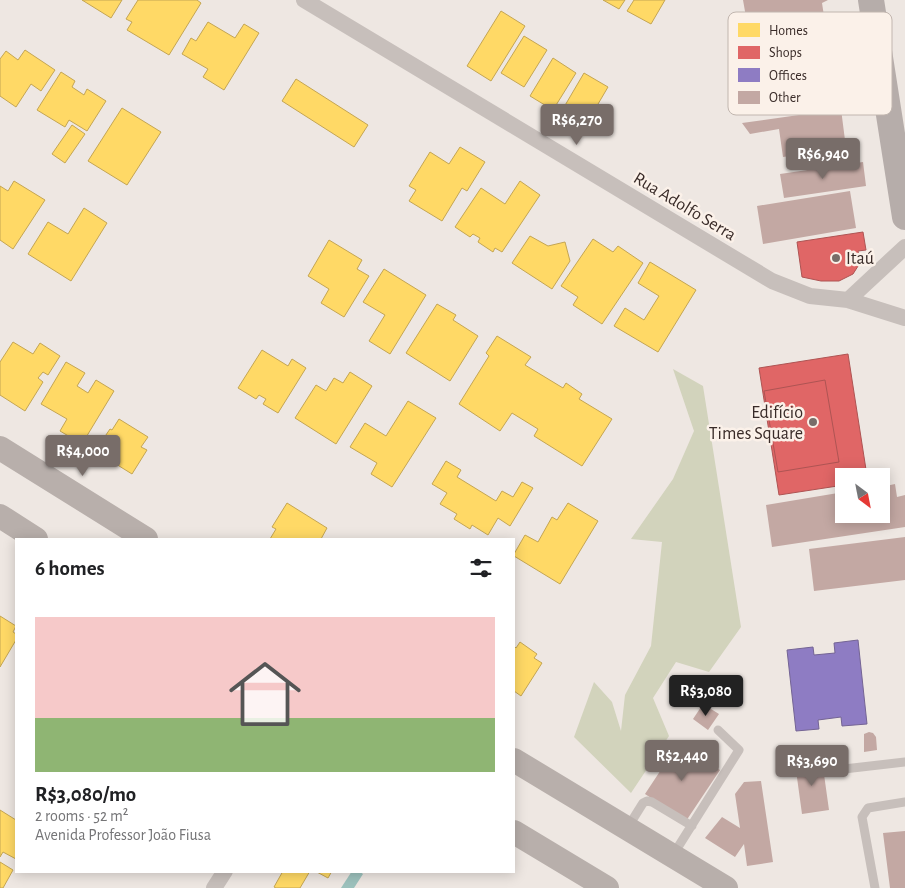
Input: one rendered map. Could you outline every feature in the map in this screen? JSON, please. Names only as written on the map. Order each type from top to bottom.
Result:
[{"type":"main road","points":[[889,115],[905,217]]},
{"type":"main road","points":[[0,448],[144,538]]},
{"type":"main road","points":[[0,516],[34,538]]},
{"type":"main road","points":[[515,761],[726,888]]},
{"type":"main road","points":[[515,833],[607,888]]},
{"type":"street","name":"Rua Adolfo Serra","points":[[304,0],[772,281],[810,296],[848,300],[905,318]]},
{"type":"street","points":[[848,300],[905,247]]},
{"type":"street","points":[[214,888],[224,873]]},
{"type":"lane","points":[[673,855],[739,750],[718,730]]},
{"type":"lane","points":[[844,769],[905,762]]},
{"type":"lane","points":[[628,828],[643,804],[647,801],[652,802],[692,826]]},
{"type":"lane","points":[[875,888],[862,817],[864,811],[868,808],[905,802]]},
{"type":"green space","points":[[673,369],[703,386],[741,627],[709,672],[676,662],[653,698],[669,736],[631,793],[574,737],[594,682],[612,702],[621,731],[625,695],[651,646],[662,542],[631,539],[673,479],[694,431]]},
{"type":"water","points":[[351,873],[363,874],[354,888],[341,888]]},
{"type":"building: Homes","points":[[82,0],[122,0],[111,18]]},
{"type":"building: Homes","points":[[138,0],[197,0],[201,3],[169,55],[127,30],[132,22],[126,19]]},
{"type":"building: Homes","points":[[603,0],[625,0],[619,9]]},
{"type":"building: Homes","points":[[634,0],[665,0],[651,24],[627,11]]},
{"type":"building: Homes","points":[[501,11],[525,26],[491,81],[467,66]]},
{"type":"building: Homes","points":[[208,22],[235,38],[244,24],[259,33],[224,90],[203,77],[208,69],[182,54],[191,38],[196,41]]},
{"type":"building: Homes","points":[[524,36],[547,50],[524,87],[501,73]]},
{"type":"building: Homes","points":[[25,50],[55,70],[41,91],[31,84],[16,107],[0,96],[0,59],[6,51],[18,60]]},
{"type":"building: Homes","points":[[553,58],[576,73],[553,110],[530,96]]},
{"type":"building: Homes","points":[[61,72],[75,81],[72,87],[84,95],[87,89],[106,101],[87,131],[69,120],[65,127],[37,110]]},
{"type":"building: Homes","points":[[584,73],[608,87],[581,133],[557,119]]},
{"type":"building: Homes","points":[[296,79],[368,125],[354,147],[282,101]]},
{"type":"building: Homes","points":[[122,108],[161,132],[127,185],[88,161]]},
{"type":"building: Homes","points":[[72,125],[85,134],[65,163],[52,154]]},
{"type":"building: Homes","points":[[460,147],[485,162],[467,191],[462,188],[442,221],[409,201],[416,190],[409,186],[430,152],[449,164]]},
{"type":"building: Homes","points":[[14,181],[45,200],[13,249],[0,240],[0,186],[8,191]]},
{"type":"building: Homes","points":[[520,181],[540,195],[502,252],[495,248],[493,252],[478,242],[480,238],[473,234],[470,237],[455,227],[481,188],[505,204]]},
{"type":"building: Homes","points":[[84,208],[107,223],[71,281],[28,254],[48,222],[68,234]]},
{"type":"building: Homes","points":[[530,236],[548,246],[565,242],[570,261],[552,289],[512,263]]},
{"type":"building: Homes","points":[[593,239],[613,252],[618,246],[643,263],[602,324],[573,305],[578,297],[561,286]]},
{"type":"building: Homes","points":[[329,240],[362,260],[357,269],[369,276],[344,317],[321,303],[329,289],[308,276]]},
{"type":"building: Homes","points":[[650,262],[696,290],[658,352],[614,326],[625,308],[644,320],[659,296],[638,283]]},
{"type":"building: Homes","points":[[384,269],[426,295],[390,354],[369,341],[385,315],[363,302]]},
{"type":"building: Homes","points":[[437,304],[456,315],[453,320],[478,336],[450,381],[406,353]]},
{"type":"building: Homes","points":[[497,336],[531,357],[525,365],[563,388],[566,383],[582,394],[579,399],[612,419],[582,466],[534,436],[538,429],[512,413],[500,431],[459,404],[489,356],[486,353]]},
{"type":"building: Homes","points":[[13,342],[33,354],[40,343],[60,356],[48,375],[43,372],[38,378],[43,382],[25,411],[0,395],[0,362]]},
{"type":"building: Homes","points":[[262,350],[288,366],[292,359],[306,368],[278,413],[263,404],[266,399],[259,395],[256,399],[238,388]]},
{"type":"building: Homes","points":[[66,362],[85,373],[77,386],[88,393],[96,380],[114,391],[82,444],[60,431],[67,419],[41,404]]},
{"type":"building: Homes","points":[[350,372],[372,386],[336,444],[295,418],[316,385],[326,391],[334,378],[343,383]]},
{"type":"building: Homes","points":[[408,401],[436,418],[392,487],[371,474],[377,463],[350,447],[365,423],[386,436]]},
{"type":"building: Homes","points":[[119,419],[148,437],[141,447],[147,450],[132,474],[95,451]]},
{"type":"building: Homes","points":[[446,461],[461,470],[457,477],[496,501],[502,491],[513,497],[522,482],[533,488],[510,526],[498,518],[488,535],[472,525],[470,529],[454,519],[457,514],[440,504],[447,493],[432,484]]},
{"type":"building: Homes","points":[[287,503],[327,528],[322,538],[271,538],[276,529],[272,527]]},
{"type":"building: Homes","points":[[568,503],[598,521],[560,584],[515,557],[515,552],[525,535],[538,542],[552,517],[557,520]]},
{"type":"building: Homes","points":[[0,616],[15,625],[13,632],[15,633],[15,642],[0,667]]},
{"type":"building: Homes","points":[[520,642],[537,654],[534,658],[542,663],[521,696],[515,692],[516,648]]},
{"type":"building: Homes","points":[[0,810],[15,819],[15,858],[3,852],[0,857]]},
{"type":"building: Homes","points":[[0,862],[13,870],[3,888],[0,888]]},
{"type":"building: Homes","points":[[282,873],[309,873],[300,888],[274,887]]},
{"type":"building: Homes","points":[[319,873],[331,873],[328,878]]},
{"type":"building: Shops","points":[[863,232],[866,250],[858,251],[860,263],[853,274],[839,281],[821,281],[802,277],[797,242]]},
{"type":"building: Shops","name":"Edifício Times Square","points":[[848,354],[866,468],[835,468],[835,486],[779,495],[759,368]]},
{"type":"building: Shops","name":"Edifício Times Square","points":[[825,380],[839,462],[778,472],[764,391]]},
{"type":"building: Offices","points":[[858,640],[867,724],[842,726],[841,717],[818,720],[819,729],[796,731],[787,650],[813,647],[814,655],[835,653],[834,643]]},
{"type":"building: Other","points":[[743,0],[828,0],[822,3],[823,12],[745,12]]},
{"type":"building: Other","points":[[799,115],[842,115],[846,148],[783,157],[779,129],[750,134],[742,123]]},
{"type":"building: Other","points":[[863,162],[866,186],[784,198],[780,174]]},
{"type":"building: Other","points":[[850,191],[856,228],[763,244],[757,206]]},
{"type":"building: Other","points":[[895,484],[897,497],[905,495],[905,527],[772,547],[766,505],[835,494],[835,523],[890,523],[890,485]]},
{"type":"building: Other","points":[[905,537],[905,580],[814,591],[809,549]]},
{"type":"building: Other","points":[[703,704],[719,714],[708,730],[693,719]]},
{"type":"building: Other","points":[[873,733],[876,737],[877,750],[864,752],[864,734]]},
{"type":"building: Other","points":[[678,744],[720,770],[686,821],[645,794]]},
{"type":"building: Other","points":[[822,760],[829,810],[802,814],[795,763]]},
{"type":"building: Other","points":[[761,781],[773,862],[747,866],[744,844],[735,857],[705,838],[722,817],[740,828],[735,794],[744,782]]},
{"type":"building: Other","points":[[905,831],[905,888],[890,888],[883,833]]},
{"type":"place","name":"Itaú","points":[[836,258]]},
{"type":"place","name":"Edifício Times Square","points":[[813,422]]}]
